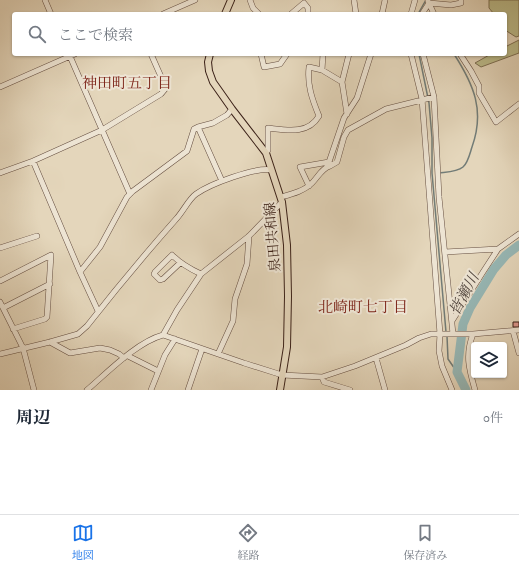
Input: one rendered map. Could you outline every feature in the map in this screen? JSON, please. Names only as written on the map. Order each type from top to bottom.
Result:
[{"type":"main road","points":[[226,12],[231,0]]},
{"type":"main road","name":"泉田共和線","points":[[210,56],[208,62],[209,71],[213,82],[266,153],[282,200],[287,245],[288,296],[287,347],[280,390]]},
{"type":"street","points":[[45,0],[51,12]]},
{"type":"street","points":[[168,12],[195,0]]},
{"type":"street","points":[[250,0],[253,8],[257,12]]},
{"type":"street","points":[[354,0],[356,12]]},
{"type":"street","points":[[382,12],[385,0]]},
{"type":"street","points":[[412,12],[415,0]]},
{"type":"street","points":[[428,2],[451,5],[461,3],[462,0]]},
{"type":"street","points":[[423,12],[428,2]]},
{"type":"street","points":[[428,2],[433,12]]},
{"type":"street","points":[[294,12],[304,4],[308,8],[308,12]]},
{"type":"street","points":[[0,87],[69,56]]},
{"type":"street","points":[[71,56],[130,194]]},
{"type":"street","points":[[0,173],[33,161],[102,130],[161,94],[166,88],[152,56]]},
{"type":"street","points":[[262,56],[264,66],[280,64],[286,56]]},
{"type":"street","points":[[322,70],[323,56]]},
{"type":"street","points":[[347,114],[342,82],[348,56]]},
{"type":"street","points":[[163,335],[177,310],[201,274],[249,236],[282,200],[309,186],[329,164],[344,118],[357,98],[369,56]]},
{"type":"street","points":[[411,56],[422,99],[428,194],[441,334],[439,351],[442,366],[452,390]]},
{"type":"street","points":[[423,56],[432,98],[439,197],[453,334]]},
{"type":"street","points":[[461,56],[479,86],[479,93],[496,122],[519,104]]},
{"type":"street","points":[[266,153],[268,150],[268,128],[299,130],[315,122],[319,116],[310,94],[308,79],[309,68],[322,70],[342,82]]},
{"type":"street","points":[[309,186],[300,167],[336,162],[344,137],[348,130],[386,109],[422,99],[432,98]]},
{"type":"street","points":[[80,272],[100,247],[127,197],[187,151],[194,130],[198,127],[213,123],[227,115],[232,109]]},
{"type":"street","points":[[198,127],[222,181]]},
{"type":"street","points":[[33,161],[98,311]]},
{"type":"street","points":[[0,354],[78,334],[87,326],[196,194],[222,181],[240,175],[266,169],[271,170]]},
{"type":"street","points":[[452,321],[498,249],[519,234]]},
{"type":"street","points":[[0,248],[37,236]]},
{"type":"street","points":[[218,354],[233,321],[235,299],[247,264],[249,236]]},
{"type":"street","points":[[445,252],[498,249]]},
{"type":"street","points":[[0,281],[51,255],[47,317],[45,319],[13,329]]},
{"type":"street","points":[[180,263],[163,279],[160,280],[154,274],[172,255],[180,263],[201,274]]},
{"type":"street","points":[[3,308],[50,284]]},
{"type":"street","points":[[0,302],[23,348],[34,390]]},
{"type":"street","points":[[87,390],[126,357],[153,338],[163,335],[282,375],[322,377],[376,358],[431,334],[471,334],[516,331],[519,353]]},
{"type":"street","points":[[471,334],[468,355],[469,371],[475,390]]},
{"type":"street","points":[[151,390],[158,371],[175,339]]},
{"type":"street","points":[[50,342],[70,353],[100,348],[110,350],[158,371]]},
{"type":"street","points":[[188,390],[202,348]]},
{"type":"street","points":[[376,358],[385,390]]},
{"type":"street","points":[[322,377],[324,382],[350,390]]},
{"type":"green space","points":[[489,0],[519,0],[519,36],[516,37],[507,31],[507,12],[492,12],[489,8]]},
{"type":"green space","points":[[519,40],[519,53],[481,67],[475,63],[487,56],[507,56],[507,46]]},
{"type":"building","points":[[513,322],[519,322],[519,327],[513,327]]},
{"type":"waterway","points":[[419,12],[426,0]]},
{"type":"waterway","points":[[419,56],[429,103],[432,138],[432,173],[446,332]]},
{"type":"waterway","points":[[439,173],[455,171],[461,169],[465,165],[469,158],[476,134],[477,110],[475,99],[467,77],[455,56]]},
{"type":"waterway","name":"皆瀬川","points":[[466,390],[457,372],[463,324],[470,308],[494,269],[506,255],[519,245]]},
{"type":"waterway","points":[[447,336],[448,359],[457,372]]},
{"type":"district","name":"神田町五丁目","points":[[127,83]]},
{"type":"district","name":"北崎町七丁目","points":[[363,307]]}]
